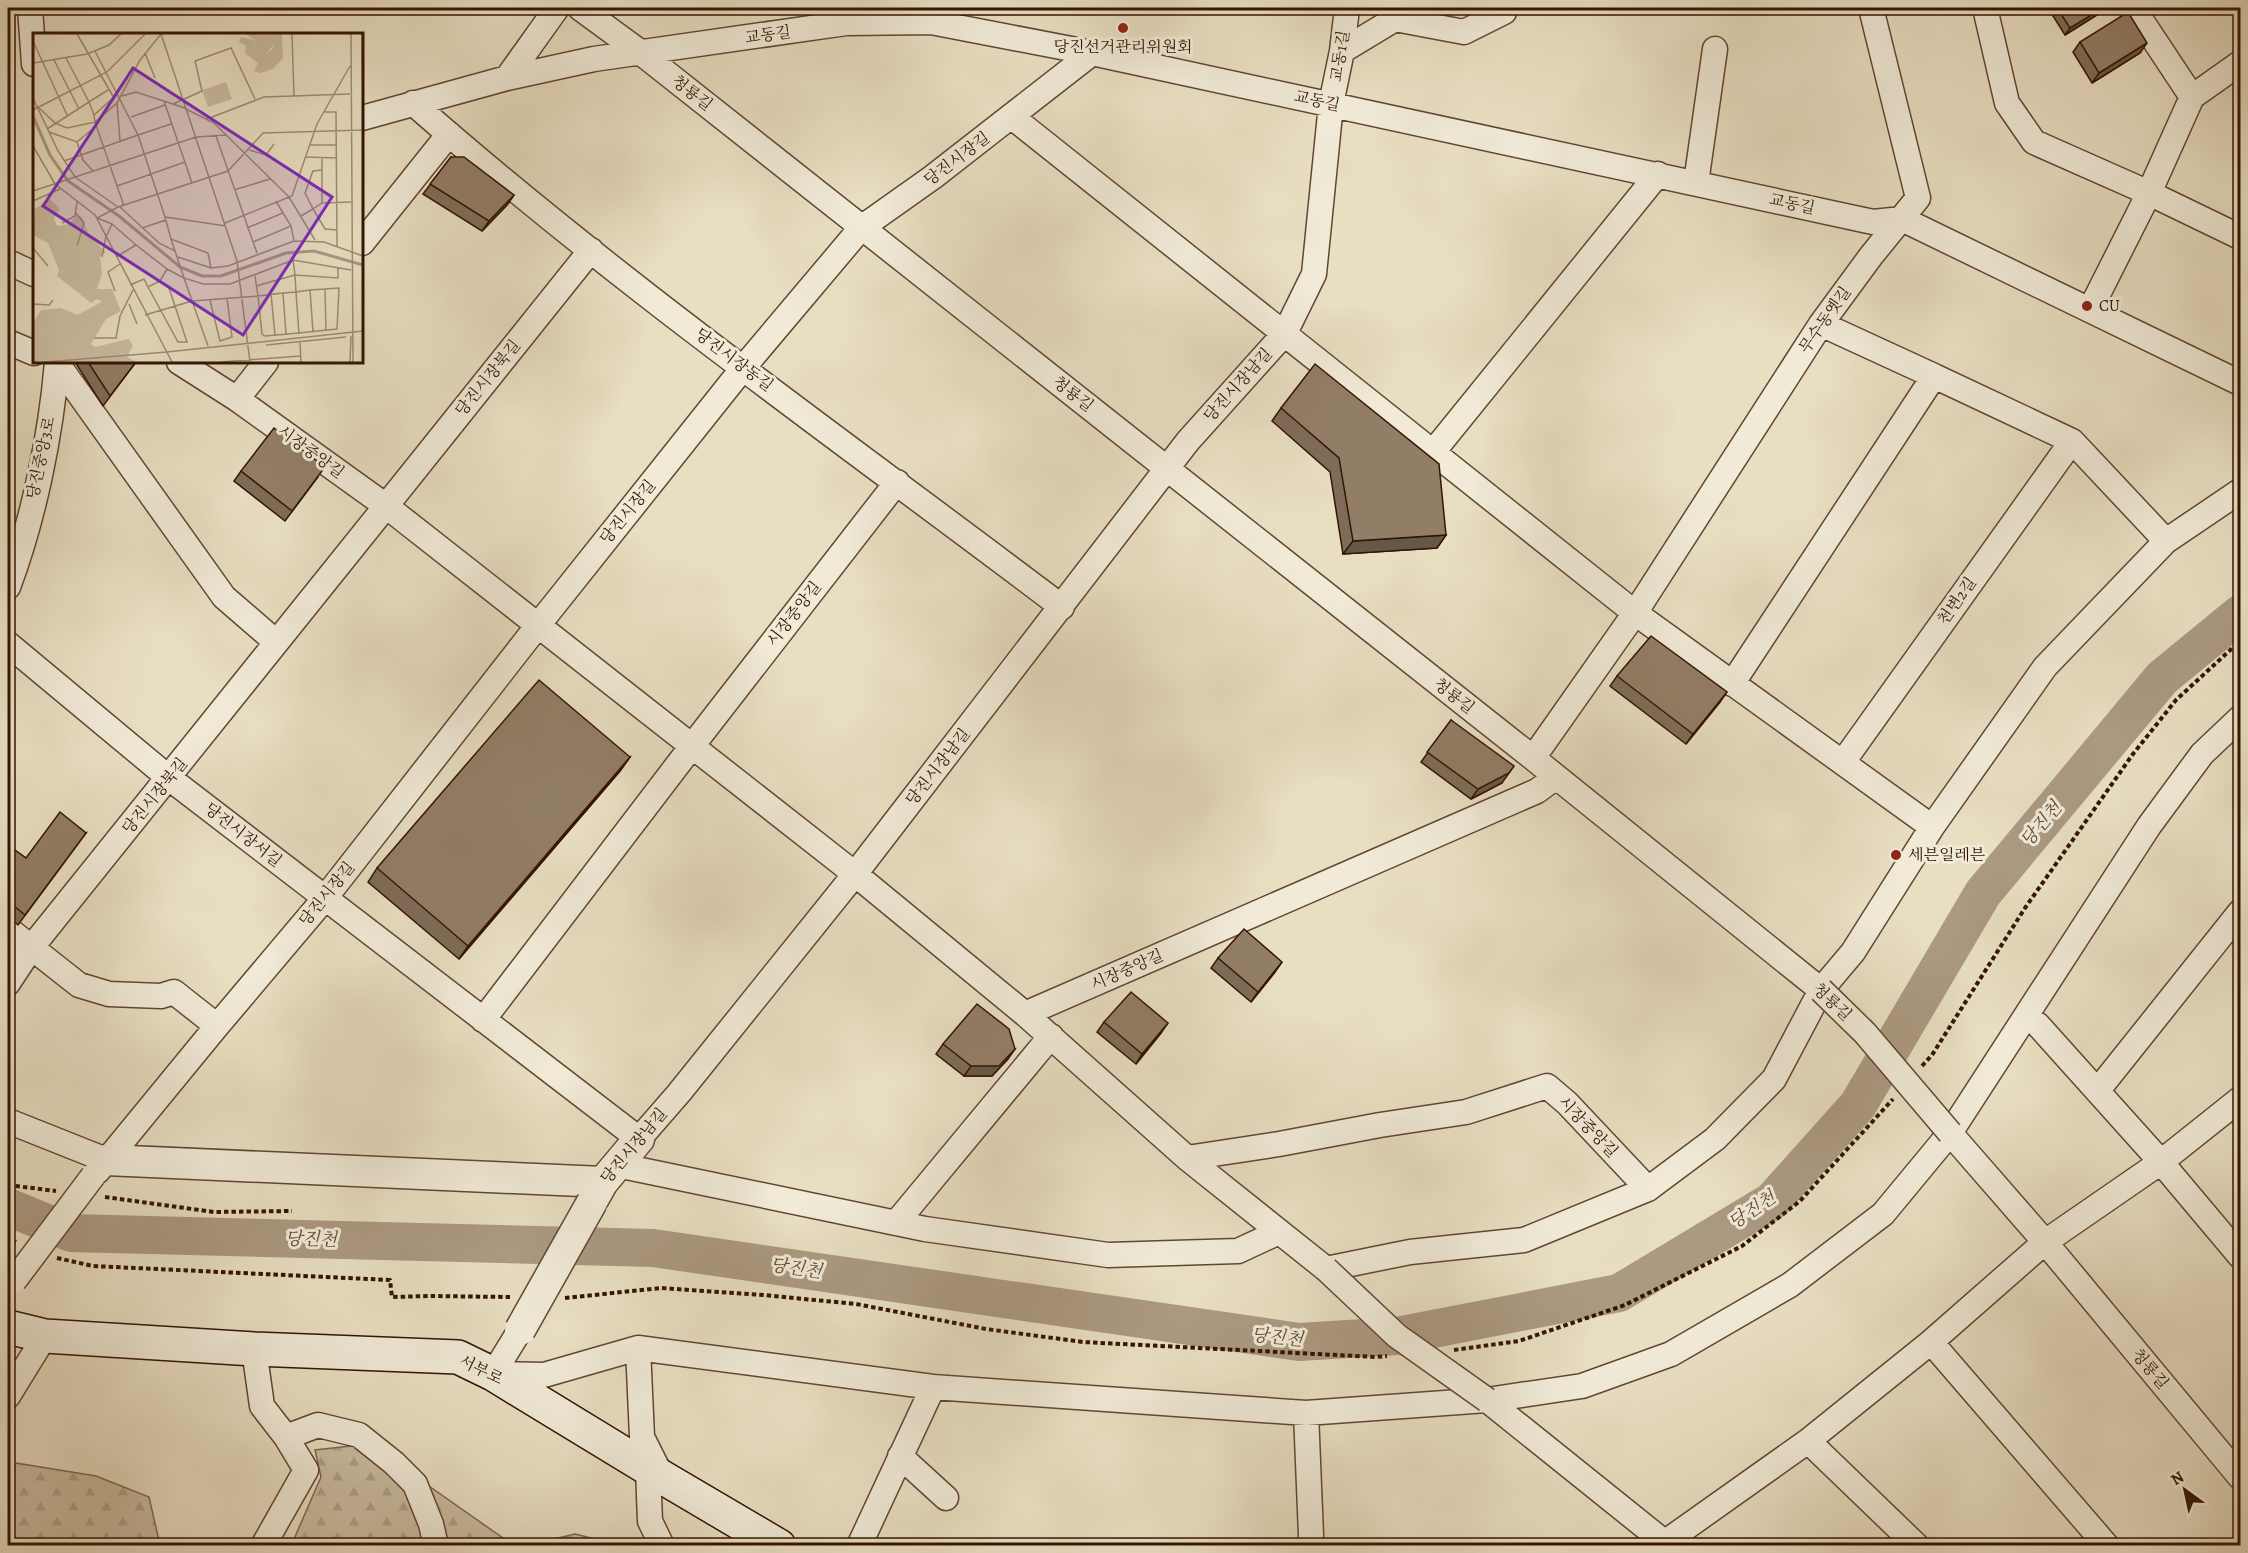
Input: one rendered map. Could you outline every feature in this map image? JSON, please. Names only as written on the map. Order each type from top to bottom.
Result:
[{"type":"main road","name":"서부로","points":[[8,1327],[45,1336],[254,1349],[458,1357],[493,1374],[655,1474],[779,1545]]},
{"type":"street","points":[[30,8],[33,50]]},
{"type":"street","points":[[507,78],[557,8]]},
{"type":"street","name":"청룡길","points":[[580,8],[640,52],[1169,469],[1821,990],[1865,1033],[2045,1242],[2241,1476]]},
{"type":"street","name":"교동1길","points":[[1331,104],[1342,51],[1347,8]]},
{"type":"street","points":[[1342,51],[1395,20],[1464,32],[1504,12],[1504,8]]},
{"type":"street","name":"무수동옛길","points":[[1533,758],[1635,613],[1821,324],[1870,256],[1918,198],[1872,8]]},
{"type":"street","points":[[1985,8],[2007,103],[2034,142],[2241,237]]},
{"type":"street","points":[[2133,8],[2193,98]]},
{"type":"street","name":"교동길","points":[[363,118],[507,78],[594,59],[851,15],[931,22],[1092,52],[1873,222],[1902,219]]},
{"type":"street","points":[[1696,183],[1715,49]]},
{"type":"street","name":"당진시장길","points":[[11,1285],[99,1178],[217,1026],[325,898],[743,368],[861,228],[1012,117],[1092,52]]},
{"type":"street","points":[[2090,310],[2149,193],[2193,98],[2241,63]]},
{"type":"street","name":"당진시장동길","points":[[413,103],[591,250],[743,368],[1062,607]]},
{"type":"street","name":"당진시장남길","points":[[520,1330],[604,1183],[855,874],[1169,469],[1188,441],[1285,333],[1314,274],[1331,104]]},
{"type":"street","name":"당진시장남길","points":[[1012,117],[1433,452]]},
{"type":"street","points":[[363,242],[449,134]]},
{"type":"street","points":[[1658,174],[1433,452],[1635,613],[1932,827]]},
{"type":"street","points":[[1902,219],[2241,383]]},
{"type":"street","name":"당진시장북길","points":[[8,982],[32,948],[591,250]]},
{"type":"street","points":[[8,262],[33,274]]},
{"type":"street","points":[[1821,324],[2072,441],[2166,541]]},
{"type":"street","points":[[8,342],[33,353]]},
{"type":"street","name":"당진중앙3로","points":[[8,586],[18,559],[49,434],[56,363]]},
{"type":"street","points":[[57,363],[224,597],[276,642]]},
{"type":"street","name":"시장중앙길","points":[[181,363],[237,399],[386,506]]},
{"type":"street","points":[[237,399],[265,363]]},
{"type":"street","points":[[1732,684],[1934,376]]},
{"type":"street","name":"천변2길","points":[[1843,762],[2072,441]]},
{"type":"street","name":"시장중앙길","points":[[692,746],[897,483]]},
{"type":"street","points":[[1326,1269],[1410,1252],[1524,1240],[1648,1189],[1715,1139],[1774,1079],[1821,990],[1853,952],[1932,827],[2046,667],[2166,541],[2241,491]]},
{"type":"street","points":[[386,506],[855,874],[1051,1036],[1187,1158],[1326,1269],[1397,1336],[1487,1400],[1664,1544],[1808,1441],[1931,1342],[2045,1242],[2162,1162],[2241,1099]]},
{"type":"street","name":"당진시장서길","points":[[9,651],[169,778],[639,1139]]},
{"type":"street","points":[[493,1374],[544,1375],[638,1348],[933,1387],[1306,1413],[1487,1400],[1582,1386],[1671,1354],[1790,1285],[1883,1214],[1950,1133],[2149,825],[2202,754],[2241,717]]},
{"type":"street","points":[[483,1020],[692,746]]},
{"type":"street","name":"시장중앙길","points":[[1025,1014],[1537,791],[1556,777]]},
{"type":"street","points":[[2098,1090],[2241,912]]},
{"type":"street","points":[[8,929],[79,985],[110,994],[161,996],[174,992],[217,1026]]},
{"type":"street","points":[[2038,1025],[2162,1162],[2241,1256]]},
{"type":"street","points":[[896,1223],[1051,1036]]},
{"type":"street","name":"시장중앙길","points":[[1187,1158],[1466,1112],[1547,1086],[1567,1103],[1648,1189]]},
{"type":"street","points":[[8,1121],[99,1178],[604,1183],[1108,1255],[1238,1251],[1279,1232]]},
{"type":"street","points":[[493,1374],[520,1330]]},
{"type":"street","points":[[8,1396],[45,1336]]},
{"type":"street","points":[[1931,1342],[2107,1545]]},
{"type":"street","points":[[638,1348],[642,1437],[655,1474],[650,1521],[662,1545]]},
{"type":"street","points":[[254,1349],[262,1406],[286,1437],[306,1470],[263,1545]]},
{"type":"street","points":[[859,1545],[933,1387]]},
{"type":"street","points":[[1306,1413],[1310,1545]]},
{"type":"street","points":[[286,1437],[318,1425],[359,1436],[394,1463],[415,1484],[431,1524],[436,1545]]},
{"type":"street","points":[[1808,1441],[1917,1545]]},
{"type":"street","points":[[900,1456],[946,1498]]},
{"type":"path","points":[[99,1178],[214,1212],[292,1211]]},
{"type":"path","points":[[8,1185],[65,1192]]},
{"type":"green space","points":[[369,1444],[513,1545],[291,1546],[321,1477],[315,1450]]},
{"type":"green space","points":[[16,1463],[96,1476],[149,1497],[160,1545],[8,1545],[8,1480]]},
{"type":"green space","points":[[575,1534],[619,1545],[528,1545]]},
{"type":"building","points":[[2057,8],[2103,8],[2070,28]]},
{"type":"building","points":[[2128,12],[2147,43],[2099,73],[2080,42]]},
{"type":"building","points":[[451,157],[464,157],[514,195],[489,221],[430,184]]},
{"type":"building","points":[[89,363],[135,363],[110,396]]},
{"type":"building","points":[[1315,364],[1439,464],[1446,535],[1353,541],[1339,458],[1281,408]]},
{"type":"building","points":[[274,428],[325,467],[292,511],[241,471]]},
{"type":"building","points":[[1651,636],[1727,692],[1693,734],[1617,676]]},
{"type":"building","points":[[539,680],[630,757],[468,946],[377,868]]},
{"type":"building","points":[[1451,720],[1514,766],[1509,773],[1478,789],[1427,752]]},
{"type":"building","points":[[60,812],[86,833],[25,915],[8,901],[8,845],[26,858]]},
{"type":"building","points":[[1244,929],[1282,962],[1258,992],[1218,958]]},
{"type":"building","points":[[1131,992],[1168,1023],[1142,1054],[1104,1022]]},
{"type":"building","points":[[977,1004],[1009,1029],[1015,1049],[999,1066],[971,1066],[943,1044]]},
{"type":"waterway","name":"당진천","points":[[8,1207],[71,1233],[653,1248],[1299,1342],[1397,1336],[1619,1293],[1772,1201],[1858,1105],[1983,893],[2162,678],[2240,614]]},
{"type":"place","name":"당진선거관리위원회","points":[[1123,28]]},
{"type":"place","name":"CU","points":[[2087,306]]},
{"type":"place","name":"세븐일레븐","points":[[1896,855]]}]
